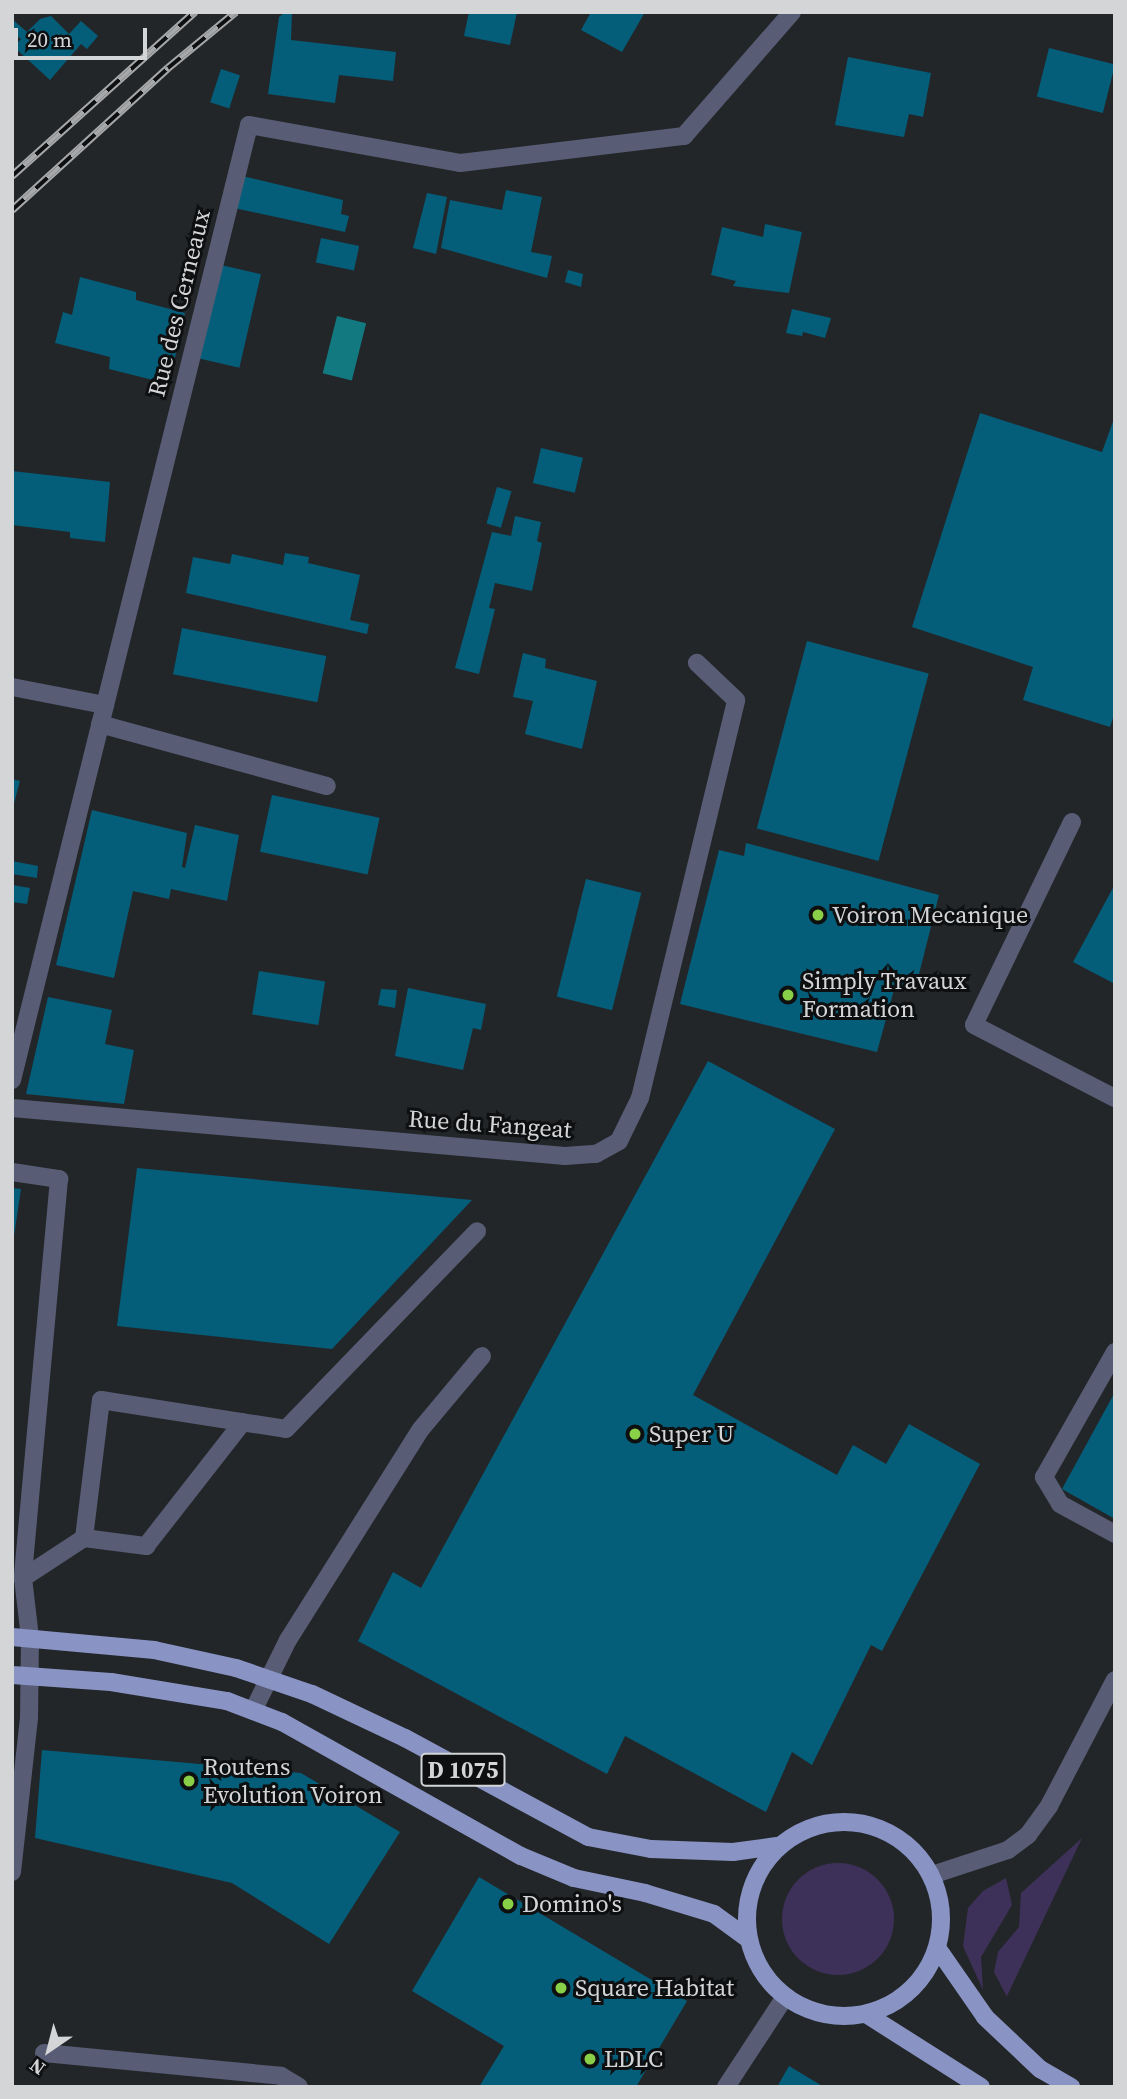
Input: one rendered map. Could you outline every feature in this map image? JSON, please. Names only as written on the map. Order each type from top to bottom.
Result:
[{"type":"main road","name":"D 1075","points":[[21,1637],[154,1650],[268,1679],[405,1738],[588,1837],[651,1849],[733,1852],[777,1846]]},
{"type":"main road","name":"D 1075","points":[[20,1675],[111,1682],[227,1701],[282,1722],[521,1857],[574,1878],[645,1893],[714,1914],[747,1938]]},
{"type":"main road","points":[[862,1821],[904,1840],[932,1875],[942,1912],[938,1949],[922,1979],[897,2002],[866,2014],[823,2015],[785,1997],[760,1971],[747,1938],[747,1904],[757,1872],[777,1846],[817,1824],[862,1821]]},
{"type":"main road","points":[[938,1949],[985,2017],[1040,2069],[1070,2087]]},
{"type":"main road","points":[[866,2014],[981,2087]]},
{"type":"street","name":"Rue des Cerneaux","points":[[12,1080],[249,125],[460,163],[684,136],[792,12]]},
{"type":"street","name":"Rue du Fangeat","points":[[12,1108],[565,1156],[596,1154],[619,1141],[640,1098],[736,700],[697,663]]},
{"type":"street","points":[[12,687],[105,705]]},
{"type":"street","points":[[100,724],[327,786]]},
{"type":"street","points":[[1072,822],[974,1025],[1115,1098]]},
{"type":"street","points":[[12,1172],[59,1179],[17,1574],[21,1637],[20,1675],[29,1718],[12,1872]]},
{"type":"street","points":[[84,1538],[101,1400],[286,1429],[477,1231]]},
{"type":"street","points":[[1115,1352],[1044,1477],[1060,1504],[1115,1534]]},
{"type":"street","points":[[253,1711],[288,1640],[421,1429],[482,1356]]},
{"type":"street","points":[[17,1574],[84,1538],[146,1546],[243,1422]]},
{"type":"street","points":[[932,1875],[1008,1850],[1028,1835],[1049,1806],[1115,1681]]},
{"type":"street","points":[[726,2087],[785,1997]]},
{"type":"street","points":[[44,2053],[281,2076],[299,2087]]},
{"type":"shaded area","points":[[1082,1838],[1007,1997],[994,1972],[998,1952],[1019,1927],[1021,1893]]},
{"type":"shaded area","points":[[838,1863],[860,1867],[878,1879],[890,1897],[894,1919],[890,1941],[878,1959],[860,1971],[838,1975],[816,1971],[798,1959],[786,1941],[782,1919],[786,1897],[798,1879],[816,1867]]},
{"type":"shaded area","points":[[1006,1878],[1012,1905],[981,1957],[983,1990],[963,1946],[968,1908],[983,1891]]},
{"type":"water","points":[[337,316],[366,323],[352,381],[323,373]]},
{"type":"building","points":[[285,12],[292,12],[291,40],[396,52],[393,81],[339,75],[335,103],[268,94],[279,17]]},
{"type":"building","points":[[469,12],[517,12],[510,45],[464,36]]},
{"type":"building","points":[[591,12],[645,12],[622,52],[581,30]]},
{"type":"building","points":[[51,16],[69,34],[81,21],[98,36],[87,49],[81,44],[50,80],[14,47],[21,39],[12,32],[12,19],[27,32],[40,19]]},
{"type":"building","points":[[1049,48],[1115,64],[1103,113],[1037,97]]},
{"type":"building","points":[[848,57],[931,73],[923,117],[909,114],[904,137],[835,125]]},
{"type":"building","points":[[221,69],[240,75],[229,108],[210,102]]},
{"type":"building","points":[[242,176],[343,200],[341,214],[349,216],[345,232],[234,208]]},
{"type":"building","points":[[506,190],[542,197],[531,252],[552,256],[547,278],[441,248],[450,200],[502,210]]},
{"type":"building","points":[[427,193],[447,197],[436,254],[413,248]]},
{"type":"building","points":[[765,224],[802,232],[789,293],[733,286],[736,281],[711,275],[722,227],[763,237]]},
{"type":"building","points":[[321,238],[359,246],[354,271],[316,262]]},
{"type":"building","points":[[221,265],[261,274],[239,368],[199,359]]},
{"type":"building","points":[[568,270],[583,274],[581,287],[565,282]]},
{"type":"building","points":[[80,277],[136,292],[136,300],[185,313],[169,384],[109,369],[110,357],[55,343],[63,312],[72,315]]},
{"type":"building","points":[[792,309],[831,318],[825,338],[803,332],[802,336],[786,333]]},
{"type":"building","points":[[980,413],[1102,452],[1115,416],[1115,712],[1110,727],[1023,700],[1033,667],[912,627]]},
{"type":"building","points":[[541,448],[583,458],[575,493],[533,483]]},
{"type":"building","points":[[12,471],[110,482],[105,542],[70,538],[70,532],[12,525]]},
{"type":"building","points":[[497,487],[511,491],[501,528],[487,524]]},
{"type":"building","points":[[515,516],[541,522],[537,541],[542,543],[532,591],[495,583],[489,608],[495,609],[479,674],[455,668],[492,532],[511,536]]},
{"type":"building","points":[[285,553],[309,557],[308,563],[360,575],[350,620],[369,624],[367,634],[186,593],[193,557],[230,564],[232,554],[283,565]]},
{"type":"building","points":[[182,628],[326,656],[317,702],[173,674]]},
{"type":"building","points":[[807,641],[929,674],[878,861],[757,828]]},
{"type":"building","points":[[523,653],[546,659],[545,668],[597,681],[582,749],[525,734],[533,701],[513,697]]},
{"type":"building","points":[[12,779],[20,781],[13,807],[12,807]]},
{"type":"building","points":[[272,795],[380,818],[368,875],[260,852]]},
{"type":"building","points":[[92,810],[187,833],[182,867],[185,868],[195,825],[239,835],[227,901],[171,889],[169,899],[133,891],[114,978],[56,965]]},
{"type":"building","name":"Voiron Mecanique","points":[[746,843],[939,895],[915,990],[895,986],[877,1052],[680,1004],[719,850],[744,856]]},
{"type":"building","points":[[12,861],[38,866],[37,878],[12,874]]},
{"type":"building","points":[[586,879],[641,893],[612,1010],[557,996]]},
{"type":"building","points":[[1115,884],[1115,984],[1073,962]]},
{"type":"building","points":[[12,885],[30,888],[27,904],[12,902]]},
{"type":"building","points":[[259,971],[325,981],[318,1025],[252,1014]]},
{"type":"building","points":[[408,988],[486,1004],[481,1030],[473,1028],[463,1070],[395,1056]]},
{"type":"building","points":[[381,989],[397,990],[395,1008],[378,1005]]},
{"type":"building","points":[[48,997],[112,1010],[105,1044],[134,1050],[124,1104],[26,1094]]},
{"type":"building","name":"Super U","points":[[708,1061],[835,1129],[693,1395],[837,1475],[853,1445],[886,1464],[909,1424],[980,1464],[882,1651],[871,1645],[812,1765],[792,1752],[766,1812],[625,1736],[607,1774],[358,1641],[393,1572],[421,1588]]},
{"type":"building","points":[[137,1168],[472,1200],[332,1349],[117,1326]]},
{"type":"building","points":[[12,1188],[21,1189],[14,1236],[12,1236]]},
{"type":"building","points":[[1115,1392],[1115,1519],[1062,1489]]},
{"type":"building","points":[[42,1750],[301,1773],[400,1832],[329,1944],[232,1883],[35,1838]]},
{"type":"building","points":[[479,1877],[687,2001],[636,2087],[479,2087],[504,2046],[412,1991]]},
{"type":"building","points":[[789,2066],[824,2087],[777,2087]]},
{"type":"railway","points":[[12,176],[195,12]]},
{"type":"railway","points":[[12,210],[168,68],[236,12]]},
{"type":"place","name":"Voiron Mecanique","points":[[818,915]]},
{"type":"place","name":"Simply Travaux Formation","points":[[788,995]]},
{"type":"place","name":"Super U","points":[[635,1434]]},
{"type":"place","name":"Routens Evolution Voiron","points":[[189,1781]]},
{"type":"place","name":"Domino's","points":[[508,1904]]},
{"type":"place","name":"Square Habitat","points":[[561,1988]]},
{"type":"place","name":"LDLC","points":[[590,2059]]}]
